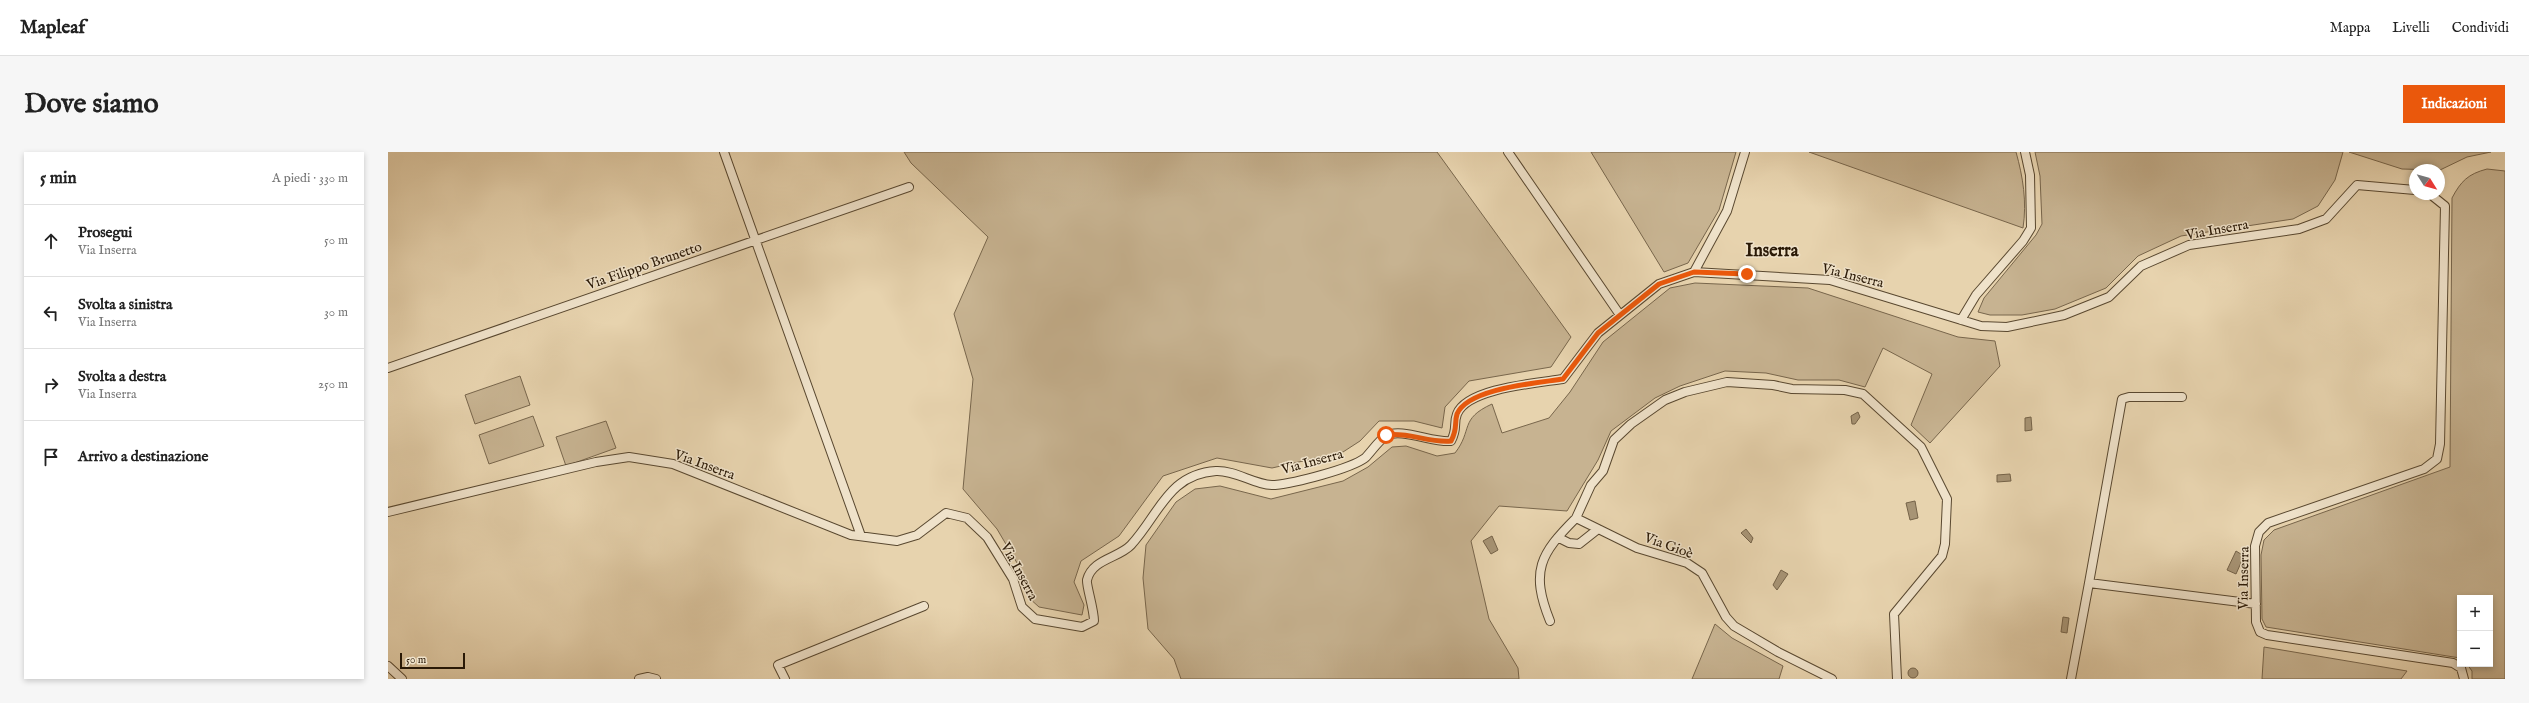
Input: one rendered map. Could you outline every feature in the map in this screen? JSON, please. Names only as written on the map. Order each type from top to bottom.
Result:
[{"type":"street","points":[[724,152],[861,536]]},
{"type":"street","points":[[1508,152],[1620,315]]},
{"type":"street","points":[[1694,272],[1727,211],[1745,152]]},
{"type":"street","points":[[1961,320],[1976,296],[2023,241],[2031,228],[2030,175],[2025,152]]},
{"type":"street","name":"Via Inserra","points":[[388,512],[596,462],[629,457],[673,464],[852,535],[897,541],[917,535],[946,513],[967,518],[987,537],[1012,579],[1022,607],[1035,619],[1082,627],[1094,621],[1094,609],[1086,581],[1091,570],[1130,546],[1168,494],[1188,478],[1217,471],[1274,485],[1343,469],[1364,458],[1386,435],[1402,433],[1439,442],[1451,441],[1457,431],[1457,414],[1467,401],[1492,391],[1563,379],[1598,333],[1620,315],[1659,284],[1694,272],[1830,280],[1981,326],[2007,327],[2064,315],[2109,297],[2141,266],[2189,245],[2299,229],[2326,219],[2357,185],[2409,189]]},
{"type":"street","name":"Via Filippo Brunetto","points":[[388,368],[909,187]]},
{"type":"street","name":"Via Inserra","points":[[2438,200],[2445,206],[2440,444],[2436,459],[2424,469],[2268,523],[2259,532],[2255,546],[2256,626],[2264,634],[2453,663],[2461,668],[2464,679]]},
{"type":"street","points":[[1550,621],[1543,604],[1540,578],[1542,560],[1576,518],[1591,485],[1604,471],[1614,440],[1631,424],[1665,400],[1684,392],[1727,382],[1773,385],[1792,389],[1845,390],[1863,394],[1921,447],[1947,499],[1945,544],[1942,556],[1894,614],[1896,679]]},
{"type":"street","points":[[2071,679],[2122,399],[2129,397],[2182,397]]},
{"type":"street","name":"Via Gioè","points":[[1576,518],[1637,548],[1688,563],[1702,573],[1726,617],[1734,626],[1778,652],[1832,679]]},
{"type":"street","points":[[1559,538],[1569,543],[1579,544],[1598,529]]},
{"type":"street","points":[[2089,583],[2256,604]]},
{"type":"street","points":[[785,679],[778,665],[924,606]]},
{"type":"street","points":[[388,666],[402,679]]},
{"type":"street","points":[[639,679],[648,677],[656,679]]},
{"type":"shaded area","points":[[904,152],[1437,152],[1571,337],[1551,367],[1469,381],[1445,407],[1442,428],[1414,421],[1379,421],[1360,441],[1343,452],[1272,468],[1217,458],[1163,476],[1119,536],[1081,561],[1074,582],[1084,605],[1082,615],[1039,607],[1028,597],[1020,568],[997,529],[963,489],[973,379],[954,314],[988,237],[911,163]]},
{"type":"shaded area","points":[[1591,152],[1736,152],[1719,210],[1688,263],[1664,272]]},
{"type":"shaded area","points":[[1809,152],[2016,152],[2024,190],[2025,209],[2023,228]]},
{"type":"shaded area","points":[[2035,152],[2343,152],[2335,180],[2318,206],[2293,219],[2181,236],[2138,256],[2106,288],[2055,309],[2022,315],[1990,315],[1978,312],[1984,298],[2036,235],[2042,224],[2040,176]]},
{"type":"shaded area","points":[[2349,152],[2491,152],[2467,157],[2445,168],[2445,164],[2409,164],[2409,169],[2402,169]]},
{"type":"shaded area","points":[[2487,169],[2505,171],[2505,679],[2472,679],[2472,671],[2469,667],[2493,667],[2493,595],[2457,595],[2457,658],[2266,627],[2262,619],[2261,555],[2264,540],[2274,530],[2450,467],[2452,198],[2462,183],[2475,173]]},
{"type":"shaded area","points":[[1695,283],[1808,288],[1958,337],[1995,341],[2000,366],[1930,443],[1911,425],[1932,374],[1883,348],[1865,387],[1839,380],[1798,380],[1766,373],[1725,371],[1680,386],[1655,398],[1611,431],[1598,460],[1567,511],[1499,506],[1471,541],[1489,619],[1518,668],[1519,679],[1181,679],[1174,659],[1148,629],[1143,578],[1146,545],[1176,502],[1195,489],[1220,486],[1271,499],[1343,481],[1368,467],[1392,447],[1406,446],[1437,456],[1455,453],[1464,438],[1471,420],[1482,409],[1492,404],[1502,433],[1549,418],[1570,392],[1603,342],[1670,288]]},
{"type":"shaded area","points":[[520,376],[530,405],[475,424],[465,395]]},
{"type":"shaded area","points":[[1858,412],[1860,417],[1855,424],[1852,424],[1851,416]]},
{"type":"shaded area","points":[[533,416],[544,446],[489,464],[479,435]]},
{"type":"shaded area","points":[[2031,417],[2032,430],[2025,431],[2025,418]]},
{"type":"shaded area","points":[[606,421],[616,448],[566,466],[556,437]]},
{"type":"shaded area","points":[[2010,474],[2011,481],[1997,482],[1997,475]]},
{"type":"shaded area","points":[[1915,501],[1918,518],[1910,520],[1906,503]]},
{"type":"shaded area","points":[[1746,529],[1753,538],[1751,543],[1741,533]]},
{"type":"shaded area","points":[[1492,536],[1498,550],[1491,554],[1483,541]]},
{"type":"shaded area","points":[[2236,551],[2244,556],[2236,574],[2227,570]]},
{"type":"shaded area","points":[[1781,570],[1788,574],[1777,590],[1773,585]]},
{"type":"shaded area","points":[[2063,617],[2069,618],[2067,633],[2061,632]]},
{"type":"shaded area","points":[[1715,624],[1732,638],[1783,666],[1779,679],[1692,679]]},
{"type":"shaded area","points":[[2264,647],[2407,671],[2401,679],[2262,679]]},
{"type":"shaded area","points":[[1911,668],[1915,668],[1917,669],[1917,677],[1911,678],[1908,675],[1908,671]]},
{"type":"district","name":"Inserra","points":[[1772,250]]},
{"type":"route","points":[[1386,435],[1402,433],[1439,442],[1451,441],[1457,431],[1457,414],[1467,401],[1492,391],[1563,379],[1598,333],[1659,284],[1694,272],[1747,274]]}]
